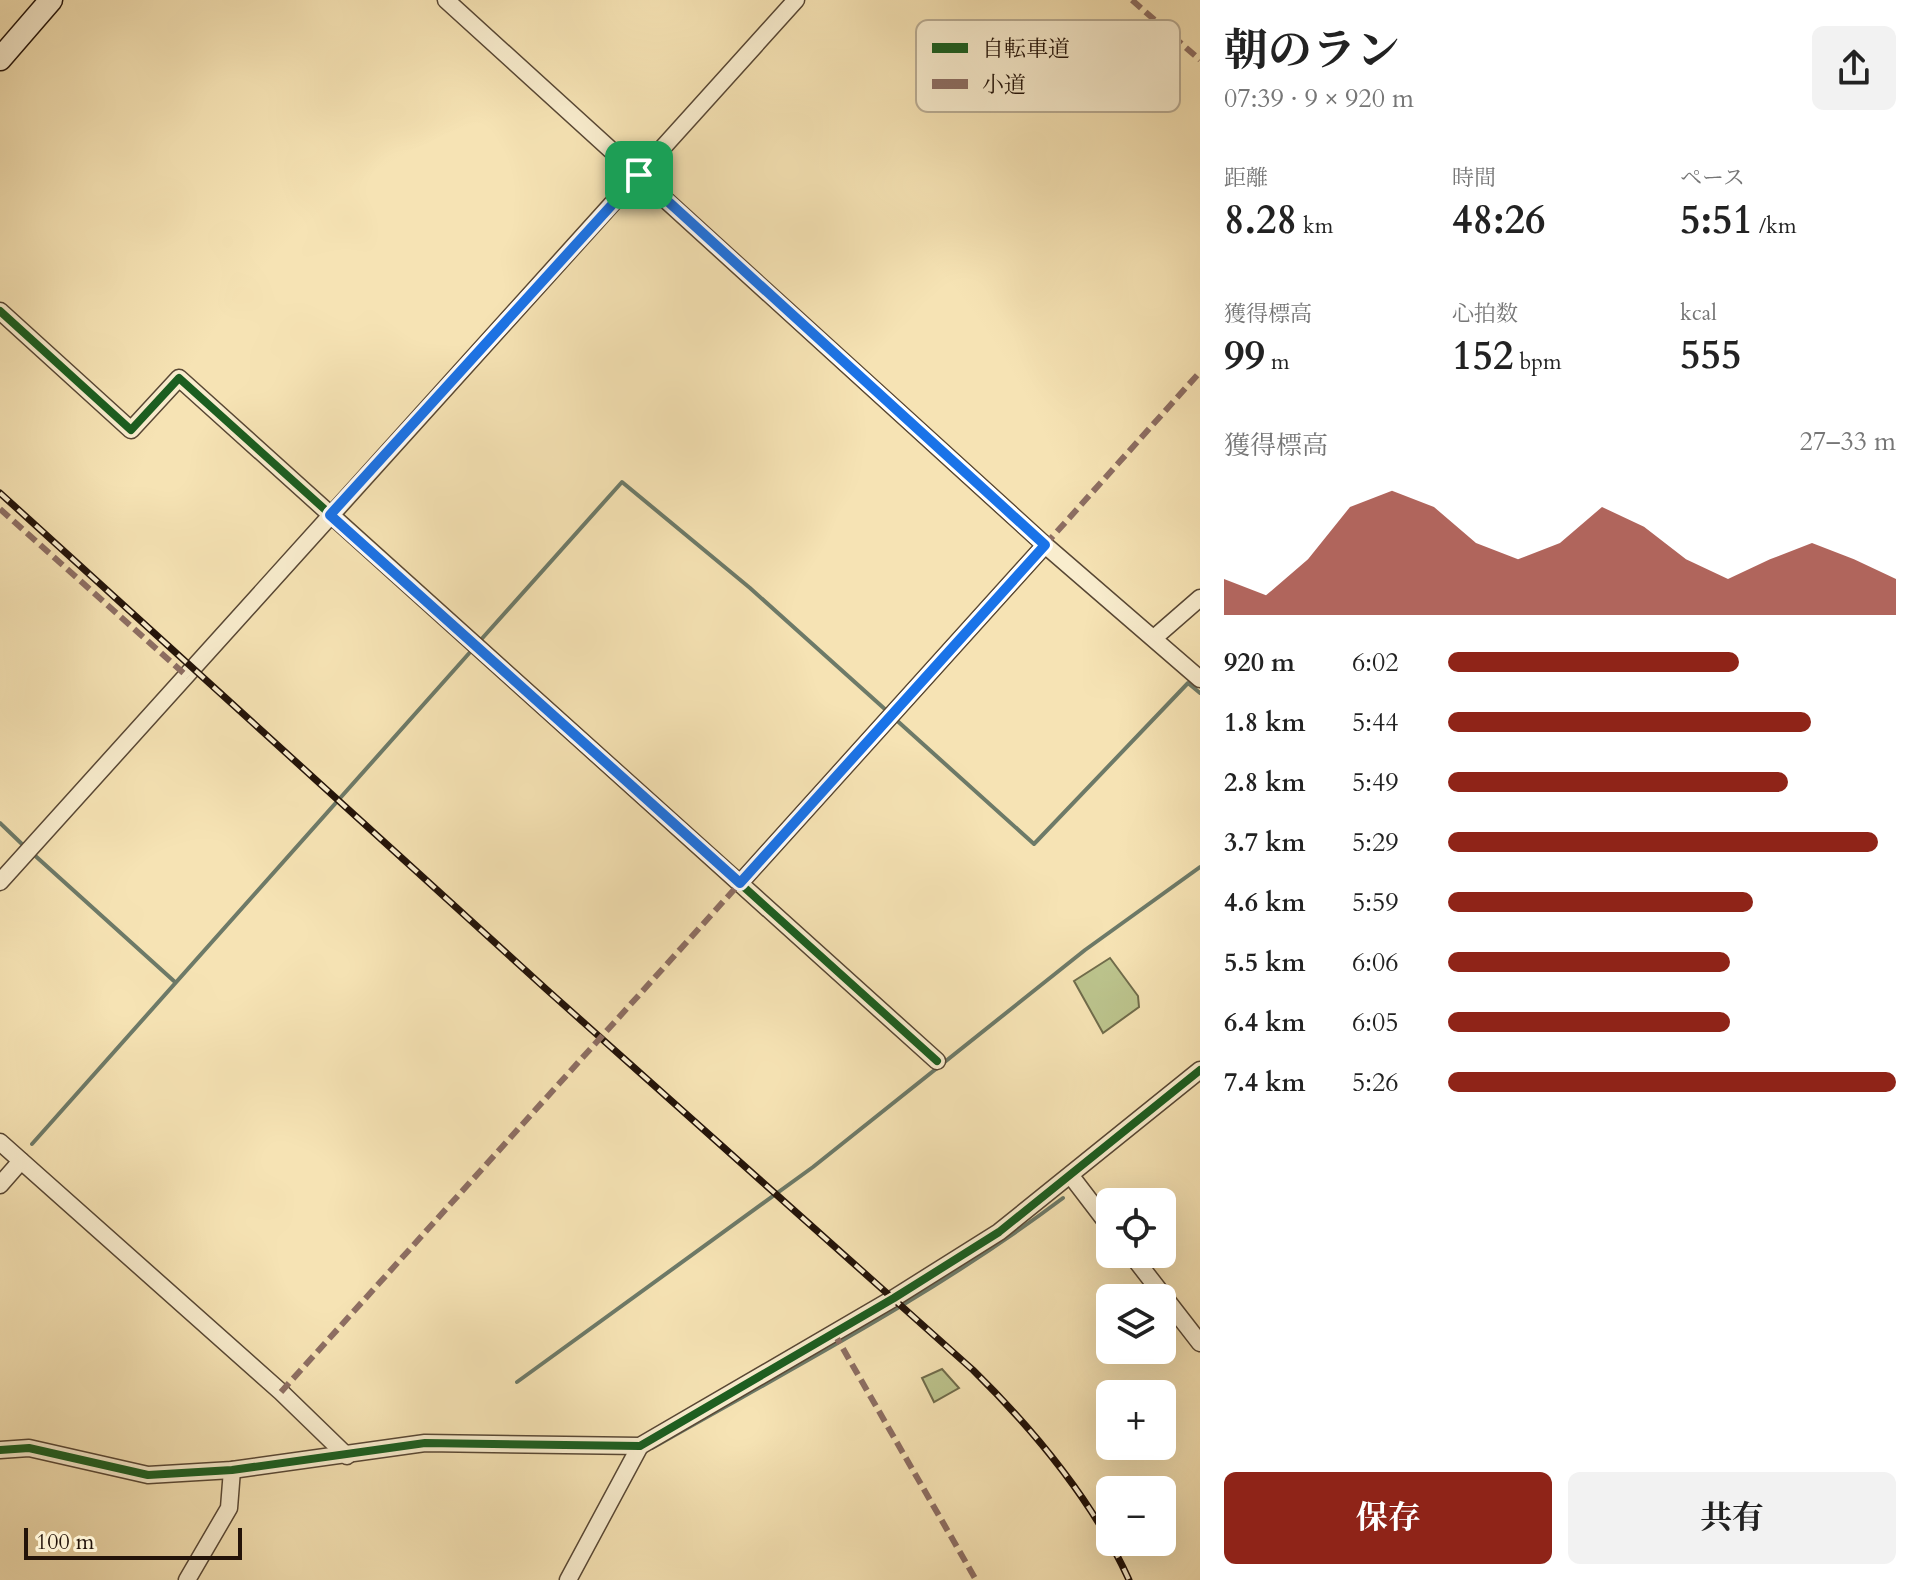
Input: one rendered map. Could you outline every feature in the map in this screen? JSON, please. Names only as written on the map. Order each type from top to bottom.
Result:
[{"type":"street","points":[[0,59],[51,0]]},
{"type":"street","points":[[446,0],[1045,545],[1200,679]]},
{"type":"street","points":[[0,882],[796,0]]},
{"type":"street","points":[[0,311],[131,430],[179,378],[937,1061]]},
{"type":"street","points":[[740,883],[1045,545]]},
{"type":"street","points":[[1154,638],[1200,598]]},
{"type":"street","points":[[0,1450],[29,1448],[148,1475],[232,1470],[425,1443],[640,1446],[894,1298],[999,1232],[1200,1070]]},
{"type":"street","points":[[0,1142],[281,1392],[347,1456]]},
{"type":"street","points":[[0,1185],[21,1161]]},
{"type":"street","points":[[1071,1176],[1096,1209]]},
{"type":"street","points":[[1142,1268],[1200,1343]]},
{"type":"street","points":[[568,1580],[640,1446]]},
{"type":"street","points":[[187,1580],[229,1508],[232,1470]]},
{"type":"green space","points":[[1110,958],[1138,996],[1139,1007],[1103,1033],[1074,981]]},
{"type":"green space","points":[[942,1369],[959,1388],[934,1402],[922,1378]]},
{"type":"waterway","points":[[478,643],[622,482],[750,588],[887,711]]},
{"type":"waterway","points":[[32,1144],[472,650]]},
{"type":"waterway","points":[[893,717],[1034,844],[1188,683],[1200,693]]},
{"type":"waterway","points":[[0,823],[24,846]]},
{"type":"waterway","points":[[31,852],[175,982]]},
{"type":"waterway","points":[[517,1382],[813,1167],[1085,950],[1200,867]]},
{"type":"waterway","points":[[652,1448],[913,1299],[1063,1198]]},
{"type":"railway","points":[[0,493],[546,989],[973,1370],[1061,1468],[1098,1523],[1129,1580]]},
{"type":"marked path","points":[[1132,0],[1155,20]]},
{"type":"marked path","points":[[1180,42],[1200,60]]},
{"type":"marked path","points":[[1045,545],[1200,372]]},
{"type":"marked path","points":[[0,509],[188,677]]},
{"type":"marked path","points":[[281,1392],[740,883]]},
{"type":"marked path","points":[[834,1333],[976,1580]]},
{"type":"cycle path","points":[[0,311],[131,430],[179,378],[937,1061]]},
{"type":"cycle path","points":[[0,1450],[29,1448],[148,1475],[232,1470],[425,1443],[640,1446],[894,1298],[999,1232],[1200,1070]]},
{"type":"route","points":[[639,175],[1045,545],[740,883],[330,515],[639,175]]}]
